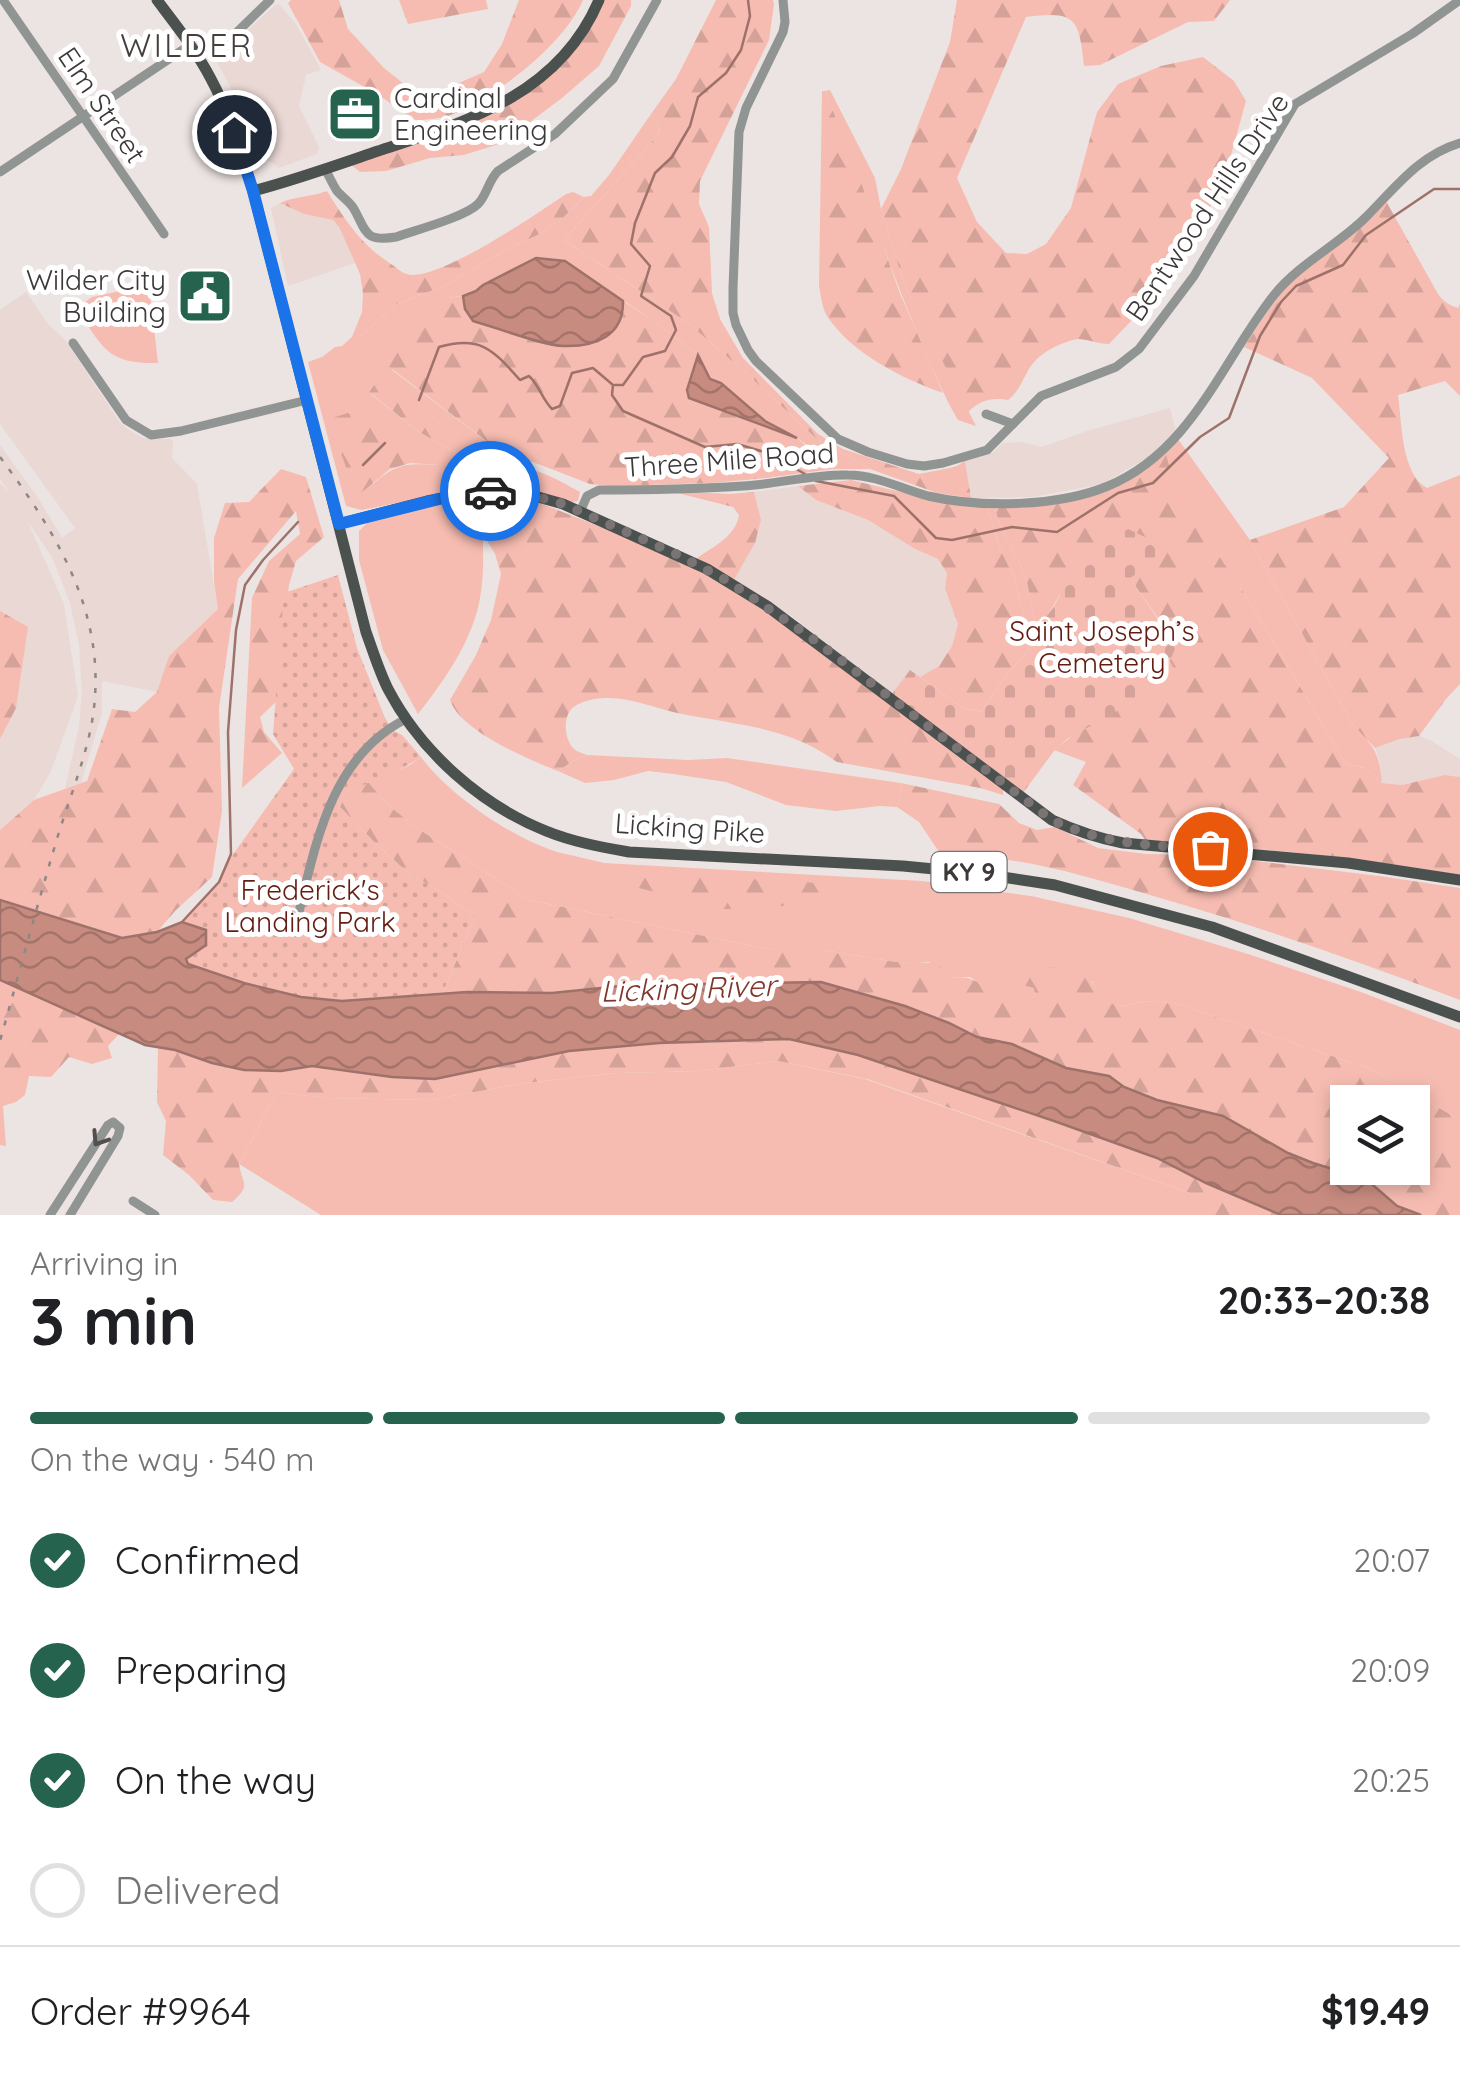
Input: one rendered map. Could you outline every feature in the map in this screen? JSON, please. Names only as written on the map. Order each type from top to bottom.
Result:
[{"type":"main road","name":"Licking Pike","points":[[156,0],[194,50],[229,118],[253,191],[366,632],[388,688],[406,719],[452,771],[490,801],[528,823],[568,839],[629,852],[902,866],[976,872],[1055,885],[1212,927],[1460,1017]]},
{"type":"main road","points":[[253,191],[464,122],[518,94],[571,45],[598,0]]},
{"type":"main road","points":[[339,524],[480,492],[530,495],[563,504],[707,569],[767,606],[1052,820],[1088,836],[1139,845],[1348,863],[1460,880]]},
{"type":"street","name":"Elm Street","points":[[3,0],[164,234]]},
{"type":"street","points":[[0,172],[83,116],[194,50],[234,35],[270,0]]},
{"type":"street","points":[[325,170],[354,209],[361,227],[372,236],[396,238],[471,210],[482,202],[492,176],[555,134],[612,79],[657,0]]},
{"type":"street","name":"Bentwood Hills Drive","points":[[783,0],[783,32],[746,108],[740,132],[733,313],[742,342],[832,435],[858,449],[929,466],[986,450],[1041,396],[1116,367],[1139,348],[1194,276],[1295,104],[1412,34],[1460,0]]},
{"type":"street","name":"Three Mile Road","points":[[580,512],[587,496],[599,490],[744,486],[850,474],[950,500],[990,503],[1086,494],[1118,481],[1150,460],[1191,420],[1272,297],[1292,276],[1357,226],[1416,166],[1460,143]]},
{"type":"street","points":[[73,342],[126,420],[151,435],[181,432],[307,400]]},
{"type":"street","points":[[986,414],[1013,424]]},
{"type":"street","points":[[294,932],[320,828],[340,787],[367,746],[406,719]]},
{"type":"street","points":[[50,1215],[108,1126],[116,1123],[120,1128],[118,1136],[70,1215]]},
{"type":"street","points":[[133,1200],[155,1215]]},
{"type":"shaded area","points":[[279,4],[296,24],[321,70],[306,75],[299,106],[319,147],[317,154],[279,168],[262,156],[216,60]]},
{"type":"shaded area","points":[[280,203],[304,214],[333,220],[355,263],[288,286],[271,208]]},
{"type":"shaded area","points":[[26,292],[48,324],[65,340],[119,421],[143,438],[173,441],[172,458],[197,484],[218,609],[169,656],[158,692],[102,681],[102,713],[81,783],[65,789],[79,726],[79,645],[70,603],[52,557],[27,520],[64,604],[78,696],[51,771],[34,800],[0,830],[0,483],[10,493],[0,479],[0,445],[62,538],[75,528],[0,424],[0,310]]},
{"type":"shaded area","points":[[1170,408],[1176,432],[1145,459],[1102,484],[1032,497],[971,498],[965,461],[994,452],[1002,443],[1042,447]]},
{"type":"shaded area","points":[[798,486],[816,500],[868,520],[938,559],[947,573],[945,590],[958,623],[952,646],[939,666],[920,677],[910,671],[892,694],[793,617],[734,580],[755,543],[761,520],[754,492]]},
{"type":"shaded area","points":[[1419,736],[1460,759],[1460,777],[1445,775],[1402,785],[1382,783],[1375,748]]},
{"type":"green space","points":[[339,0],[348,29],[384,68],[409,88],[438,92],[484,72],[502,44],[519,0],[583,0],[560,35],[506,84],[448,116],[417,121],[320,62],[288,3]]},
{"type":"green space","points":[[399,0],[486,0],[488,9],[408,24]]},
{"type":"green space","points":[[604,0],[631,0],[631,6],[599,66],[502,143],[386,171],[360,172],[350,164],[494,113],[528,93],[552,74]]},
{"type":"green space","points":[[716,0],[773,0],[774,4],[769,40],[700,181],[699,204],[709,227],[712,293],[720,319],[743,358],[818,434],[843,449],[919,474],[955,467],[965,461],[971,498],[937,493],[870,469],[818,440],[688,323],[564,240],[657,136],[660,129],[651,114],[676,79]]},
{"type":"green space","points":[[957,0],[1230,0],[1214,21],[1188,22],[1100,65],[1084,66],[1080,37],[1072,21],[1055,15],[1026,17],[957,178],[977,222],[1006,253],[1027,254],[1046,244],[1071,208],[1097,112],[1118,84],[1161,66],[1203,57],[1234,81],[1246,101],[1221,191],[1132,320],[1109,344],[1078,339],[1049,350],[1035,361],[1008,400],[986,400],[968,412],[904,284],[881,209],[901,169],[950,42]]},
{"type":"green space","points":[[830,90],[875,178],[904,284],[976,426],[958,420],[932,367],[825,91]]},
{"type":"green space","points":[[822,91],[943,393],[864,353],[825,313],[819,286]]},
{"type":"green space","points":[[651,114],[660,129],[657,136],[564,240],[688,323],[818,440],[870,469],[833,469],[813,449],[765,421],[721,383],[710,379],[698,355],[565,261],[448,298],[392,370],[509,458],[498,465],[481,487],[361,510],[346,506],[308,362],[352,337],[360,337],[395,305],[446,285],[540,234],[584,197],[591,196]],"holes":[[[380,377],[445,427],[457,453],[419,432],[372,395],[369,391]],[[364,403],[438,464],[438,465],[403,466],[373,484],[333,418],[355,411]]]},
{"type":"green space","points":[[327,191],[364,242],[407,274],[421,274],[462,258],[566,194],[573,192],[584,197],[540,234],[446,285],[395,305],[360,337],[352,337],[362,312],[363,294],[360,274],[339,227],[333,220],[304,214],[280,203]]},
{"type":"green space","points":[[1386,201],[1438,294],[1452,306],[1458,308],[1460,304],[1460,396],[1445,381],[1398,395],[1407,460],[1418,481],[1427,488],[1460,475],[1460,684],[1419,736],[1375,748],[1353,725],[1250,540],[1344,507],[1389,458],[1312,378],[1244,347],[1277,297],[1294,279],[1338,246]]},
{"type":"green space","points":[[149,285],[158,363],[128,361],[102,345],[78,307],[92,297]]},
{"type":"green space","points":[[463,296],[465,309],[623,315],[623,301],[698,355],[687,389],[689,398],[797,438],[833,469],[712,483],[611,486],[590,484],[533,462],[509,458],[371,353],[412,311]]},
{"type":"green space","points":[[380,376],[445,427],[465,451],[457,453],[419,432],[369,392]]},
{"type":"green space","points":[[364,402],[440,465],[410,463],[390,469],[362,492],[354,490],[330,422]]},
{"type":"green space","points":[[1178,439],[1250,540],[1353,725],[1374,750],[1382,783],[1364,768],[1346,764],[1248,599],[1196,523],[1177,520],[1165,452]]},
{"type":"green space","points":[[1165,452],[1179,498],[1172,506],[1177,519],[1196,522],[1248,599],[1346,764],[1364,768],[1382,783],[1402,785],[1445,775],[1460,777],[1460,875],[1303,854],[1146,841],[1073,785],[1086,762],[1054,750],[1170,661],[1167,631],[1129,577],[1161,558],[1051,582],[1060,594],[1039,631],[1025,576],[995,508],[1072,501]]},
{"type":"green space","points":[[508,466],[554,478],[580,492],[578,501],[500,485],[496,475]]},
{"type":"green space","points":[[281,469],[306,477],[324,537],[296,561],[289,585],[276,702],[260,717],[264,732],[282,753],[242,788],[252,598],[269,561],[300,534],[296,511],[238,579],[219,708],[222,811],[212,877],[157,932],[122,938],[0,900],[0,830],[34,800],[87,781],[112,709],[135,712],[157,692],[169,656],[218,609],[214,538],[225,503],[249,502]]},
{"type":"green space","points":[[851,480],[938,501],[988,508],[1034,644],[981,712],[963,708],[920,677],[939,666],[952,646],[958,624],[945,589],[947,573],[938,559],[868,520],[816,500],[798,486]]},
{"type":"green space","points":[[669,491],[754,492],[761,520],[755,543],[734,580],[697,558],[729,535],[739,515],[733,507]]},
{"type":"green space","points":[[480,496],[483,572],[476,614],[456,659],[418,714],[383,650],[359,560],[359,531],[369,521]]},
{"type":"green space","points":[[480,496],[535,501],[707,574],[780,621],[1003,789],[1003,795],[837,762],[782,734],[614,698],[590,700],[571,710],[566,720],[570,744],[587,755],[558,771],[497,743],[467,723],[450,700],[491,620],[501,574],[482,532]]},
{"type":"green space","points":[[988,508],[995,508],[1025,576],[1039,631],[1034,644],[1014,577],[1000,549]]},
{"type":"green space","name":"Saint Joseph’s Cemetery","points":[[1128,529],[1147,538],[1162,558],[1130,578],[1176,646],[1170,661],[1176,673],[1172,680],[1067,739],[1023,793],[892,694],[910,670],[963,708],[981,712],[1034,644],[1060,595],[1050,583]]},
{"type":"green space","name":"Frederick's Landing Park","points":[[338,575],[357,648],[385,718],[421,757],[337,799],[340,807],[409,874],[475,917],[442,994],[342,1001],[301,997],[244,983],[188,964],[185,959],[206,930],[182,922],[219,882],[229,860],[294,769],[273,734],[284,593]]},
{"type":"green space","points":[[0,611],[28,627],[16,708],[0,739]]},
{"type":"green space","points":[[587,755],[727,758],[901,783],[902,789],[897,807],[836,811],[786,805],[726,782],[673,774],[648,771],[585,783],[558,771]]},
{"type":"green space","points":[[421,757],[448,786],[483,814],[521,837],[557,852],[604,863],[922,881],[1031,896],[1129,918],[1361,992],[1460,1030],[1460,1120],[1430,1103],[1430,1085],[1399,1085],[1371,1069],[1174,1003],[1144,1001],[1123,1006],[1102,1001],[1092,981],[1034,988],[1035,997],[1015,1002],[970,977],[949,977],[929,962],[896,962],[823,950],[773,950],[529,900],[417,828],[388,805],[368,782]]},
{"type":"green space","points":[[368,782],[388,805],[417,828],[529,900],[773,950],[823,950],[896,962],[936,963],[949,977],[970,979],[1014,1000],[1035,997],[1034,988],[1016,983],[1023,976],[1041,969],[1063,968],[1090,980],[1103,1001],[1123,1006],[1144,1001],[1174,1003],[1371,1069],[1399,1085],[1330,1085],[1330,1168],[1288,1153],[1223,1116],[1157,1100],[1124,1087],[1109,1076],[1066,1068],[1012,1044],[977,1037],[905,1006],[821,982],[630,985],[552,993],[442,994],[475,917],[409,874],[340,807],[337,798]]},
{"type":"green space","points":[[901,783],[999,804],[1019,823],[1037,830],[1055,827],[1098,848],[1206,855],[1460,888],[1460,1000],[1267,931],[1098,880],[1021,862],[941,855],[919,822],[897,807]]},
{"type":"green space","points":[[621,874],[790,880],[822,884],[846,894],[765,909],[723,909],[607,880]]},
{"type":"green space","points":[[0,980],[120,1033],[108,1046],[112,1058],[92,1064],[69,1057],[51,1077],[29,1076],[25,1095],[3,1106],[6,1146],[0,1145]]},
{"type":"green space","points":[[789,1039],[858,1054],[1157,1158],[1281,1215],[1194,1215],[1193,1194],[867,1079],[778,1061],[698,1071],[618,1073],[525,1083],[429,1100],[325,1098],[277,1092],[239,1164],[244,1188],[232,1202],[213,1200],[163,1155],[166,1121],[157,1102],[158,1047],[212,1063],[281,1071],[312,1066],[435,1079],[569,1051]]},
{"type":"green space","points":[[778,1061],[865,1079],[1193,1194],[1237,1215],[321,1215],[239,1164],[277,1092],[325,1098],[429,1100],[525,1083],[618,1073],[698,1071]]},
{"type":"green space","points":[[1430,1103],[1460,1120],[1460,1215],[1421,1215],[1397,1206],[1373,1185],[1430,1185]]},
{"type":"water","points":[[536,258],[565,261],[623,301],[619,323],[613,331],[597,341],[564,346],[473,321],[463,296]]},
{"type":"water","points":[[698,355],[710,379],[721,383],[765,421],[797,438],[689,398],[687,390]]},
{"type":"water","name":"Licking River","points":[[0,900],[122,938],[157,932],[182,922],[206,930],[206,945],[186,959],[188,964],[301,997],[342,1001],[467,992],[552,993],[630,985],[821,982],[905,1006],[977,1037],[1012,1044],[1066,1068],[1109,1076],[1124,1087],[1157,1100],[1223,1116],[1288,1153],[1330,1168],[1330,1185],[1373,1185],[1397,1206],[1421,1215],[1281,1215],[1157,1158],[1054,1121],[858,1055],[789,1039],[659,1043],[569,1051],[435,1079],[312,1066],[281,1071],[244,1070],[145,1045],[0,980]]},
{"type":"waterway","points":[[615,385],[623,385],[643,357],[665,351],[676,330],[671,316],[641,296],[650,266],[631,244],[635,223],[655,173],[672,157],[690,126],[698,97],[726,73],[741,50],[750,16],[748,0]]},
{"type":"waterway","points":[[816,481],[894,496],[936,538],[952,540],[1012,527],[1057,532],[1118,493],[1153,483],[1200,437],[1229,418],[1260,336],[1296,286],[1343,265],[1366,235],[1434,189],[1460,189]]},
{"type":"waterway","points":[[419,400],[439,347],[476,344],[494,353],[520,380],[529,376],[552,409],[560,406],[572,373],[593,368],[613,385],[612,395],[623,411],[705,447],[737,444],[768,453],[805,474]]},
{"type":"waterway","points":[[363,465],[385,443]]},
{"type":"waterway","points":[[182,922],[219,882],[231,854],[228,732],[236,630],[245,585],[298,522]]},
{"type":"railway","points":[[0,457],[43,519],[76,585],[88,619],[95,693],[86,747],[0,1041]]},
{"type":"way so far","points":[[490,491],[530,495],[563,504],[726,580],[809,636],[1052,820],[1106,840],[1210,849]]},
{"type":"place","name":"Cardinal Engineering","points":[[355,114]]},
{"type":"place","name":"Wilder City Building","points":[[205,296]]},
{"type":"district","name":"WILDER","points":[[187,46]]},
{"type":"route","points":[[234,132],[253,191],[339,524],[455,495],[490,491]]}]
